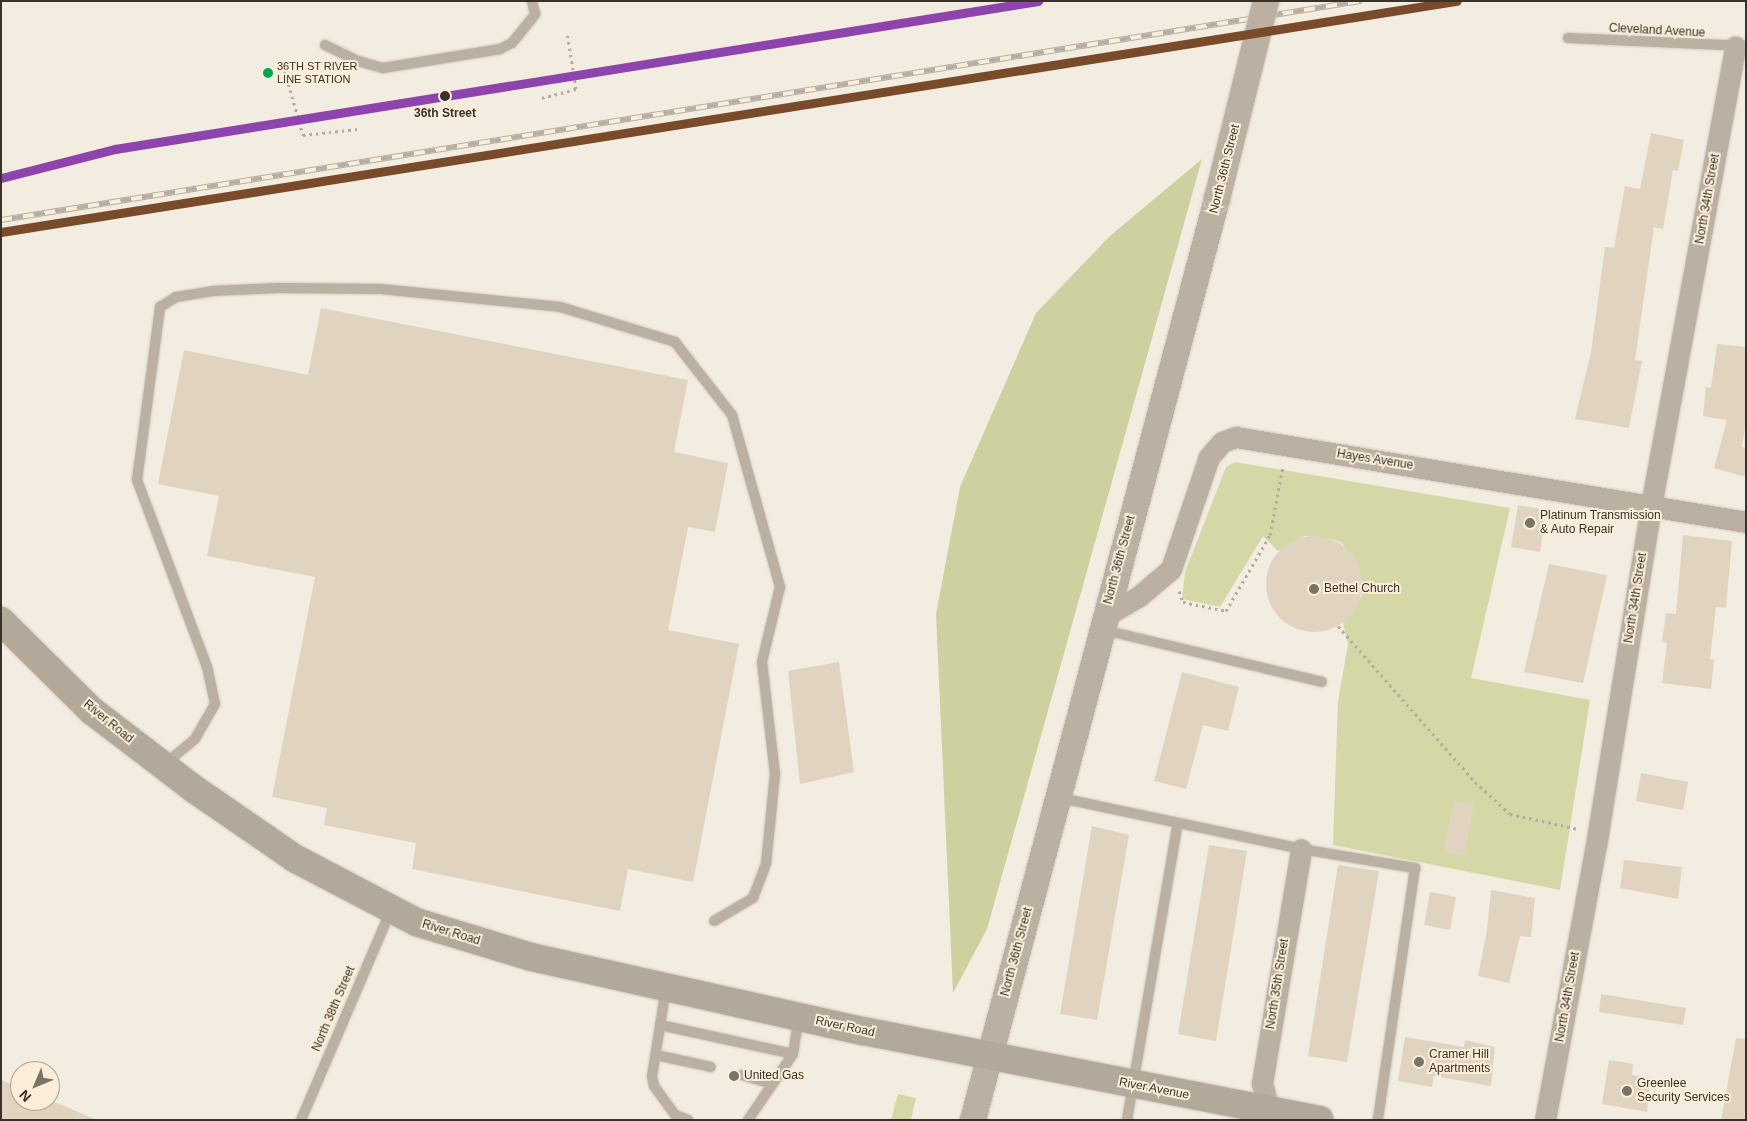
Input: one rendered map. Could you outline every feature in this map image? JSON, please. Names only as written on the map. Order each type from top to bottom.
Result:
[{"type":"main road","name":"River Road","points":[[1,621],[92,711],[163,765],[296,859],[416,922],[531,957],[799,1017],[989,1056]]},
{"type":"main road","name":"River Avenue","points":[[989,1056],[1134,1084],[1268,1116],[1319,1120]]},
{"type":"street","name":"North 36th Street","points":[[973,1120],[1103,623],[1217,200],[1266,1]]},
{"type":"street","name":"North 34th Street","points":[[1545,1120],[1598,833],[1651,506],[1741,47]]},
{"type":"street","name":"Hayes Avenue","points":[[1171,569],[1210,456],[1222,442],[1236,437],[1746,522]]},
{"type":"street","points":[[1103,623],[1171,569]]},
{"type":"street","name":"North 35th Street","points":[[1268,1116],[1262,1083],[1301,849]]},
{"type":"lane","points":[[325,45],[358,62],[383,68],[500,49],[512,43],[535,14],[532,1]]},
{"type":"lane","name":"Cleveland Avenue","points":[[1568,38],[1741,47]]},
{"type":"lane","points":[[163,765],[195,739],[215,704],[207,667],[137,480],[160,307],[176,297],[212,291],[278,288],[381,289],[560,307],[675,342],[732,415],[780,587],[762,662],[776,774],[766,864],[753,898],[714,921]]},
{"type":"lane","points":[[1103,623],[1322,682]]},
{"type":"lane","points":[[1059,797],[1301,849],[1415,868],[1378,1120]]},
{"type":"lane","points":[[1127,1120],[1178,823]]},
{"type":"lane","name":"North 38th Street","points":[[300,1120],[391,909]]},
{"type":"lane","points":[[666,987],[656,1055],[654,1086],[675,1115],[688,1120]]},
{"type":"lane","points":[[748,1120],[793,1054],[799,1017]]},
{"type":"lane","points":[[660,1025],[793,1054]]},
{"type":"lane","points":[[656,1055],[711,1067]]},
{"type":"lane","points":[[742,1075],[773,1084]]},
{"type":"path","points":[[542,98],[576,90],[567,32]]},
{"type":"path","points":[[283,65],[303,135],[359,129]]},
{"type":"path","points":[[1171,569],[1183,602],[1226,611],[1270,535],[1287,446]]},
{"type":"path","points":[[1338,626],[1475,782],[1510,814],[1598,833]]},
{"type":"green space","points":[[1202,159],[987,929],[953,993],[936,614],[960,487],[1036,313],[1110,236]]},
{"type":"green space","points":[[1235,462],[1510,508],[1471,678],[1590,700],[1560,890],[1333,845],[1338,701],[1348,644],[1343,623],[1362,596],[1359,569],[1342,543],[1332,539],[1304,536],[1278,551],[1263,536],[1220,607],[1182,599],[1185,572],[1226,467]]},
{"type":"green space","points":[[898,1094],[916,1098],[911,1120],[891,1120]]},
{"type":"building","points":[[1651,133],[1684,140],[1678,171],[1673,170],[1663,229],[1654,227],[1635,360],[1642,361],[1629,428],[1575,419],[1591,352],[1605,247],[1614,248],[1625,186],[1640,189]]},
{"type":"building","points":[[321,308],[688,380],[674,452],[728,463],[715,532],[688,527],[668,630],[739,644],[693,882],[628,869],[620,911],[412,869],[416,843],[324,825],[327,808],[272,797],[315,577],[207,556],[219,496],[158,484],[184,350],[308,375]]},
{"type":"building","points":[[1717,344],[1746,347],[1746,422],[1742,447],[1746,448],[1746,477],[1714,468],[1727,420],[1703,416],[1706,387],[1711,388]]},
{"type":"building","name":"Platinum Transmission & Auto Repair","points":[[1518,505],[1546,510],[1540,552],[1511,547]]},
{"type":"building","points":[[1683,535],[1732,541],[1726,608],[1716,607],[1710,659],[1714,660],[1711,689],[1662,683],[1667,643],[1662,642],[1666,613],[1676,614]]},
{"type":"building","name":"Bethel Church","points":[[1314,536],[1332,539],[1348,550],[1359,566],[1362,584],[1359,602],[1348,618],[1332,629],[1314,632],[1296,629],[1280,618],[1269,602],[1266,584],[1269,566],[1280,550],[1296,539]]},
{"type":"building","points":[[1549,564],[1607,575],[1583,683],[1524,672]]},
{"type":"building","points":[[839,662],[854,772],[800,784],[788,671]]},
{"type":"building","points":[[1182,672],[1239,687],[1228,731],[1203,725],[1186,789],[1154,781]]},
{"type":"building","points":[[1641,773],[1688,782],[1683,810],[1636,801]]},
{"type":"building","points":[[1454,800],[1474,805],[1464,856],[1443,851]]},
{"type":"building","points":[[1092,826],[1129,835],[1097,1020],[1060,1014]]},
{"type":"building","points":[[1209,845],[1247,851],[1216,1041],[1178,1034]]},
{"type":"building","points":[[1624,860],[1682,867],[1678,899],[1620,888]]},
{"type":"building","points":[[1338,865],[1379,871],[1347,1062],[1308,1056]]},
{"type":"building","points":[[1491,890],[1535,898],[1531,937],[1520,936],[1509,983],[1478,976],[1487,930]]},
{"type":"building","points":[[1430,892],[1456,897],[1450,930],[1424,925]]},
{"type":"building","points":[[1601,994],[1686,1008],[1683,1025],[1599,1012]]},
{"type":"building","points":[[1405,1037],[1464,1047],[1465,1040],[1495,1047],[1491,1086],[1434,1076],[1432,1087],[1398,1081]]},
{"type":"building","points":[[1736,1038],[1746,1039],[1746,1120],[1721,1120]]},
{"type":"building","name":"Greenlee Security Services","points":[[1609,1060],[1633,1064],[1632,1075],[1651,1078],[1647,1112],[1602,1104]]},
{"type":"building","points":[[1,1080],[10,1084],[10,1111],[60,1111],[60,1104],[97,1120],[1,1120]]},
{"type":"railway","points":[[1,220],[1361,1]]},
{"type":"railway","points":[[1,232],[1457,1]]},
{"type":"transit line","points":[[1,178],[115,149],[1038,1]]},
{"type":"transit line","points":[[1,232],[1457,1]]},
{"type":"place","name":"36TH ST RIVER LINE STATION","points":[[268,73]]},
{"type":"place","name":"36th Street","points":[[445,96]]},
{"type":"place","name":"Platinum Transmission & Auto Repair","points":[[1530,523]]},
{"type":"place","name":"Bethel Church","points":[[1314,589]]},
{"type":"place","name":"Cramer Hill Apartments","points":[[1419,1062]]},
{"type":"place","name":"United Gas","points":[[734,1076]]},
{"type":"place","name":"Greenlee Security Services","points":[[1627,1091]]}]
